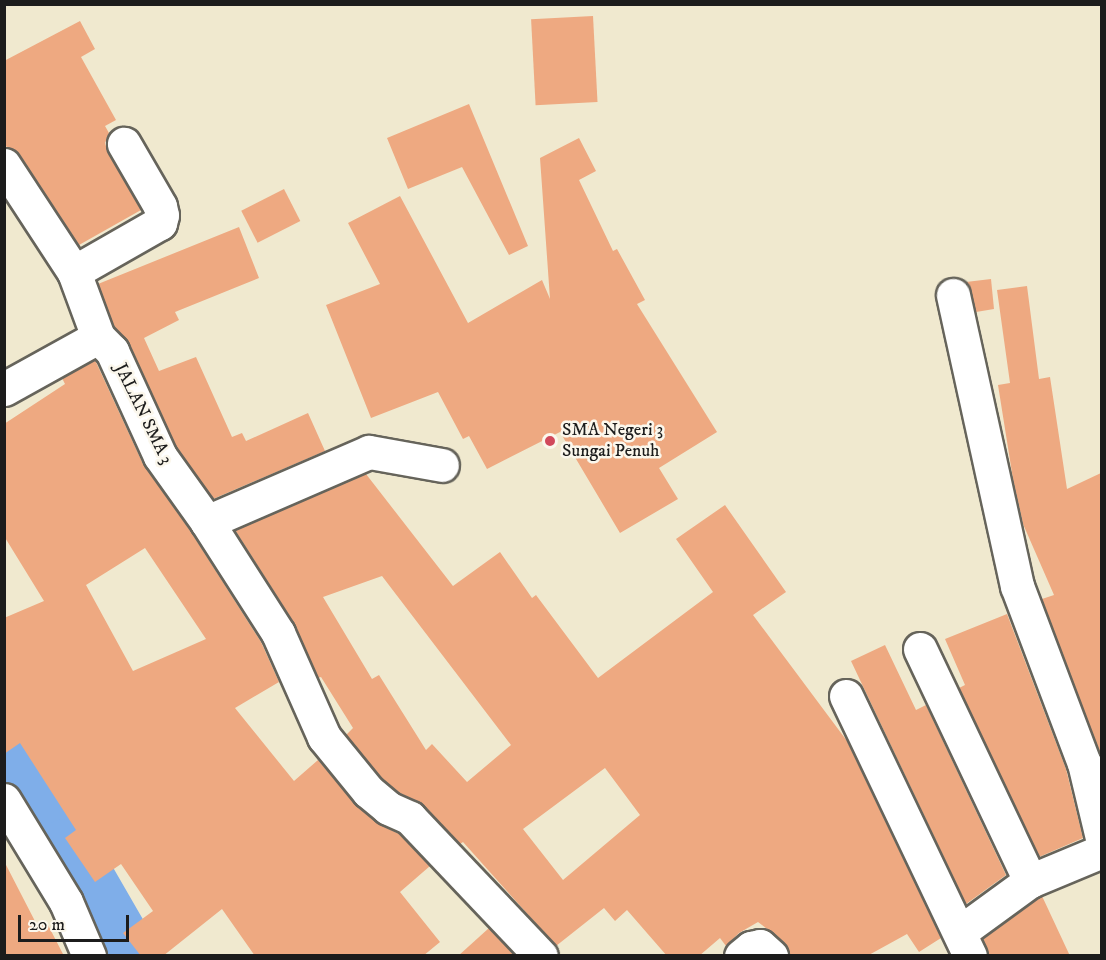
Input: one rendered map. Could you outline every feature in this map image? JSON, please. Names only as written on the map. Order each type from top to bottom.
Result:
[{"type":"street","points":[[74,272],[160,223],[162,215],[160,206],[124,144]]},
{"type":"street","name":"JALAN SMA 3","points":[[4,165],[74,272],[98,337],[112,351],[160,456],[207,522],[278,633],[324,737],[368,791],[388,808],[410,818],[541,956]]},
{"type":"street","points":[[953,295],[1017,586],[1084,763],[1101,838]]},
{"type":"street","points":[[4,389],[98,337]]},
{"type":"street","points":[[207,522],[369,452],[442,465]]},
{"type":"street","points":[[920,648],[1030,881]]},
{"type":"street","points":[[846,696],[965,944],[1030,881],[1101,851]]},
{"type":"street","points":[[4,800],[66,902],[89,956]]},
{"type":"street","points":[[741,956],[751,948],[760,946],[771,956]]},
{"type":"building","points":[[593,16],[598,102],[536,105],[531,19]]},
{"type":"building","points":[[80,21],[95,49],[81,57],[116,120],[105,126],[109,133],[105,143],[108,153],[141,210],[79,245],[20,155],[4,145],[4,61]]},
{"type":"building","points":[[469,104],[528,246],[509,255],[462,167],[408,189],[387,138]]},
{"type":"building","points":[[579,138],[596,171],[579,180],[613,251],[617,249],[645,300],[637,304],[717,432],[659,468],[678,499],[620,533],[560,432],[487,469],[469,436],[463,439],[438,392],[371,418],[326,305],[380,284],[348,223],[400,196],[468,323],[542,280],[550,299],[540,158]]},
{"type":"building","points":[[284,189],[300,221],[258,243],[241,211]]},
{"type":"building","points":[[239,227],[259,278],[175,312],[179,320],[144,338],[159,371],[196,357],[232,437],[242,433],[246,441],[308,413],[325,451],[213,499],[176,447],[129,343],[114,327],[98,284]]},
{"type":"building","points":[[991,279],[994,309],[976,312],[966,282]]},
{"type":"building","points":[[1027,286],[1039,379],[1050,377],[1067,489],[1101,473],[1101,756],[1042,599],[1054,595],[1023,524],[1013,479],[998,385],[1010,383],[997,290]]},
{"type":"building","points":[[95,360],[143,464],[191,532],[261,642],[279,682],[235,708],[294,781],[318,760],[356,805],[376,822],[399,834],[430,866],[400,892],[440,942],[423,956],[255,956],[222,909],[163,956],[141,956],[123,933],[153,911],[121,864],[95,882],[65,838],[76,830],[20,743],[4,754],[4,618],[44,601],[4,536],[4,424],[65,384],[62,378]],"holes":[[[145,548],[206,639],[133,671],[86,585]]]},
{"type":"building","points":[[366,474],[453,586],[500,552],[532,598],[536,595],[598,678],[713,592],[676,539],[725,505],[786,592],[753,615],[847,741],[941,938],[919,952],[907,934],[867,956],[789,956],[784,942],[758,922],[739,933],[726,946],[720,938],[699,956],[667,956],[627,910],[615,921],[604,908],[556,946],[463,842],[460,844],[423,805],[398,792],[381,778],[346,735],[353,728],[321,677],[318,678],[294,623],[235,530]],"holes":[[[382,576],[511,745],[467,782],[432,744],[426,750],[379,675],[372,679],[323,597]],[[605,768],[640,815],[563,880],[523,829]]]},
{"type":"building","points":[[1007,614],[1066,769],[1083,838],[1039,857],[959,688],[965,685],[945,639]]},
{"type":"building","points":[[885,645],[916,710],[926,705],[1006,875],[966,904],[851,661]]},
{"type":"building","points":[[4,861],[38,927],[47,923],[64,956],[4,956]]},
{"type":"building","points":[[1042,896],[1070,956],[988,956],[983,939]]},
{"type":"building","points":[[489,928],[515,956],[458,956]]},
{"type":"waterway","points":[[4,755],[66,852],[126,956]]},
{"type":"place","name":"SMA Negeri 3 Sungai Penuh","points":[[550,441]]}]
